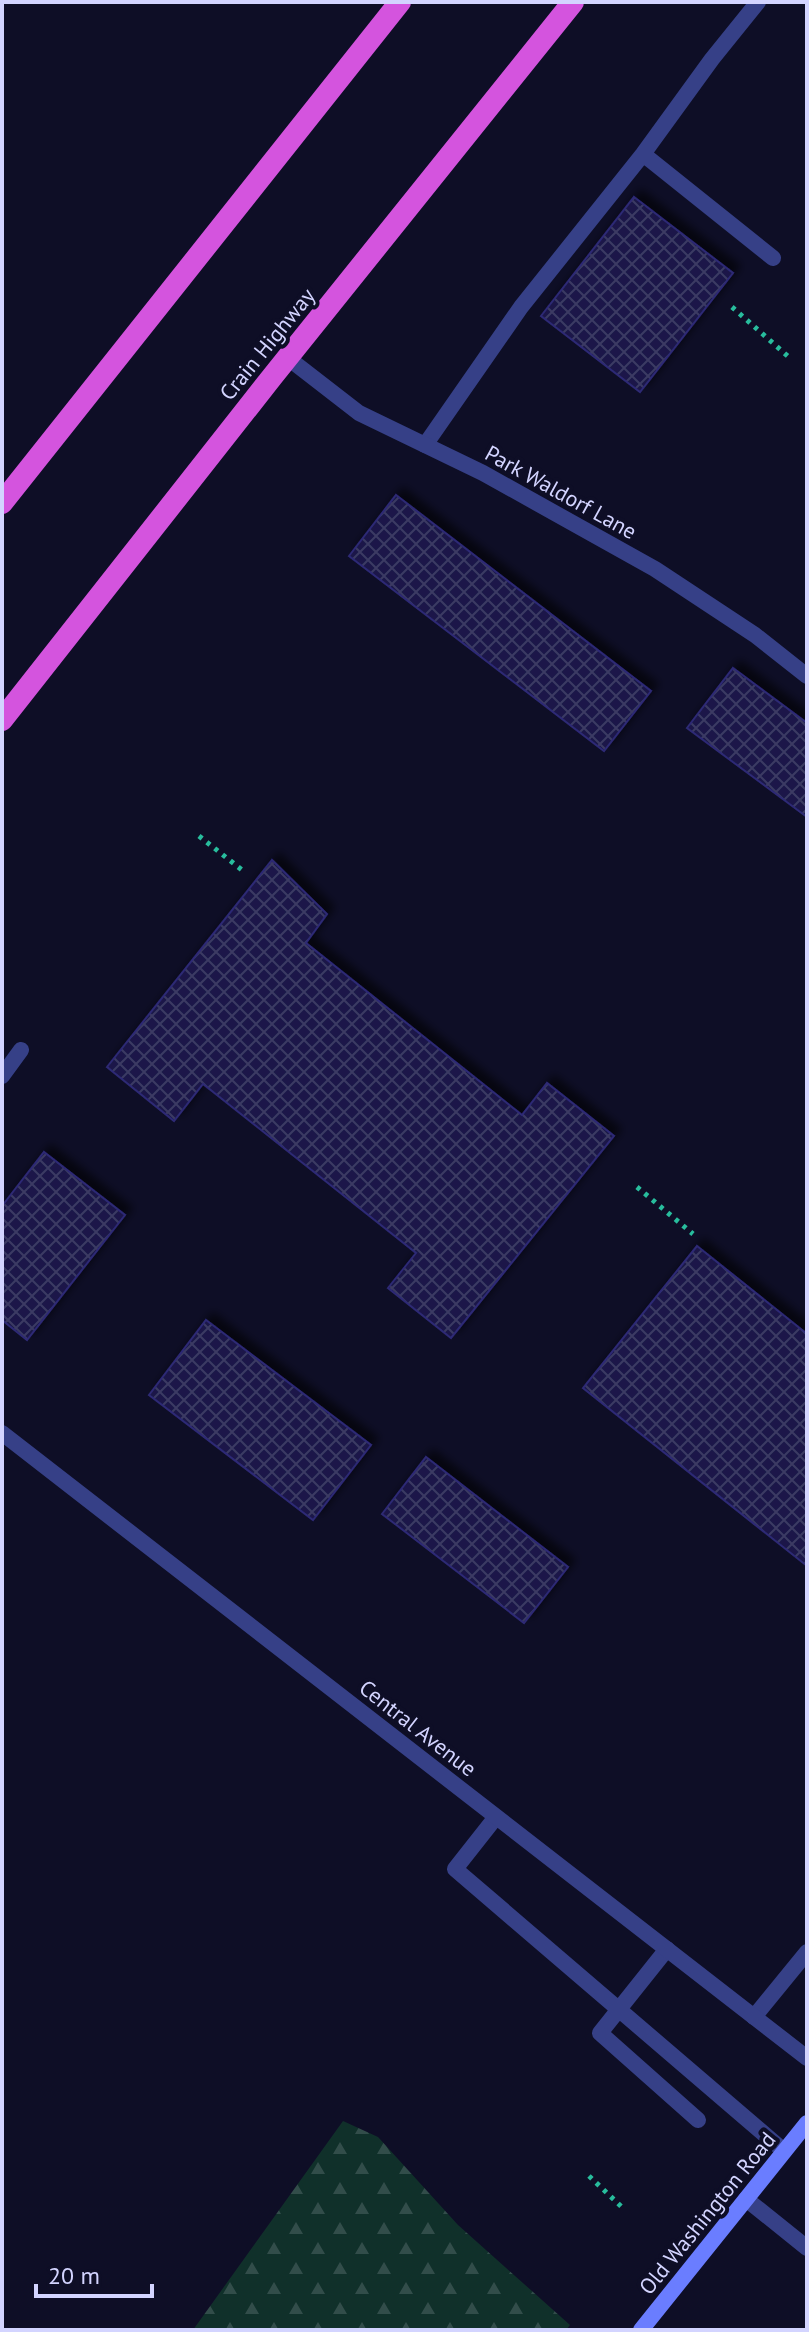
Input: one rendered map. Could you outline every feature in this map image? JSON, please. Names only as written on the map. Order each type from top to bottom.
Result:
[{"type":"highway","points":[[2,503],[400,2]]},
{"type":"highway","name":"Crain Highway","points":[[2,720],[573,2]]},
{"type":"main road","name":"Old Washington Road","points":[[641,2330],[807,2123]]},
{"type":"street","points":[[425,445],[521,307],[643,154],[758,2]]},
{"type":"street","points":[[643,154],[773,258]]},
{"type":"street","name":"Park Waldorf Lane","points":[[288,358],[359,413],[532,500],[655,569],[755,635],[807,676]]},
{"type":"street","points":[[2,1076],[21,1050]]},
{"type":"street","name":"Central Avenue","points":[[2,1433],[807,2058]]},
{"type":"street","points":[[496,1817],[455,1869],[784,2151]]},
{"type":"street","points":[[667,1949],[600,2033],[698,2120]]},
{"type":"street","points":[[754,2017],[807,1952]]},
{"type":"street","points":[[746,2199],[807,2248]]},
{"type":"path","points":[[732,307],[791,359]]},
{"type":"path","points":[[199,836],[242,870]]},
{"type":"path","points":[[637,1187],[693,1234]]},
{"type":"path","points":[[589,2176],[625,2210]]},
{"type":"green space","points":[[343,2121],[378,2137],[458,2225],[570,2325],[566,2330],[193,2330]]},
{"type":"building","points":[[634,197],[733,273],[640,392],[541,316]]},
{"type":"building","points":[[396,495],[651,691],[604,751],[349,556]]},
{"type":"building","points":[[733,668],[807,723],[807,817],[687,728]]},
{"type":"building","points":[[272,860],[327,914],[306,943],[522,1115],[547,1083],[614,1136],[451,1338],[388,1288],[416,1253],[203,1084],[174,1121],[107,1067]]},
{"type":"building","points":[[44,1152],[125,1215],[27,1340],[2,1320],[2,1206]]},
{"type":"building","points":[[697,1246],[807,1334],[807,1566],[583,1388]]},
{"type":"building","points":[[206,1320],[371,1445],[313,1520],[149,1395]]},
{"type":"building","points":[[426,1457],[568,1567],[524,1623],[382,1514]]}]
